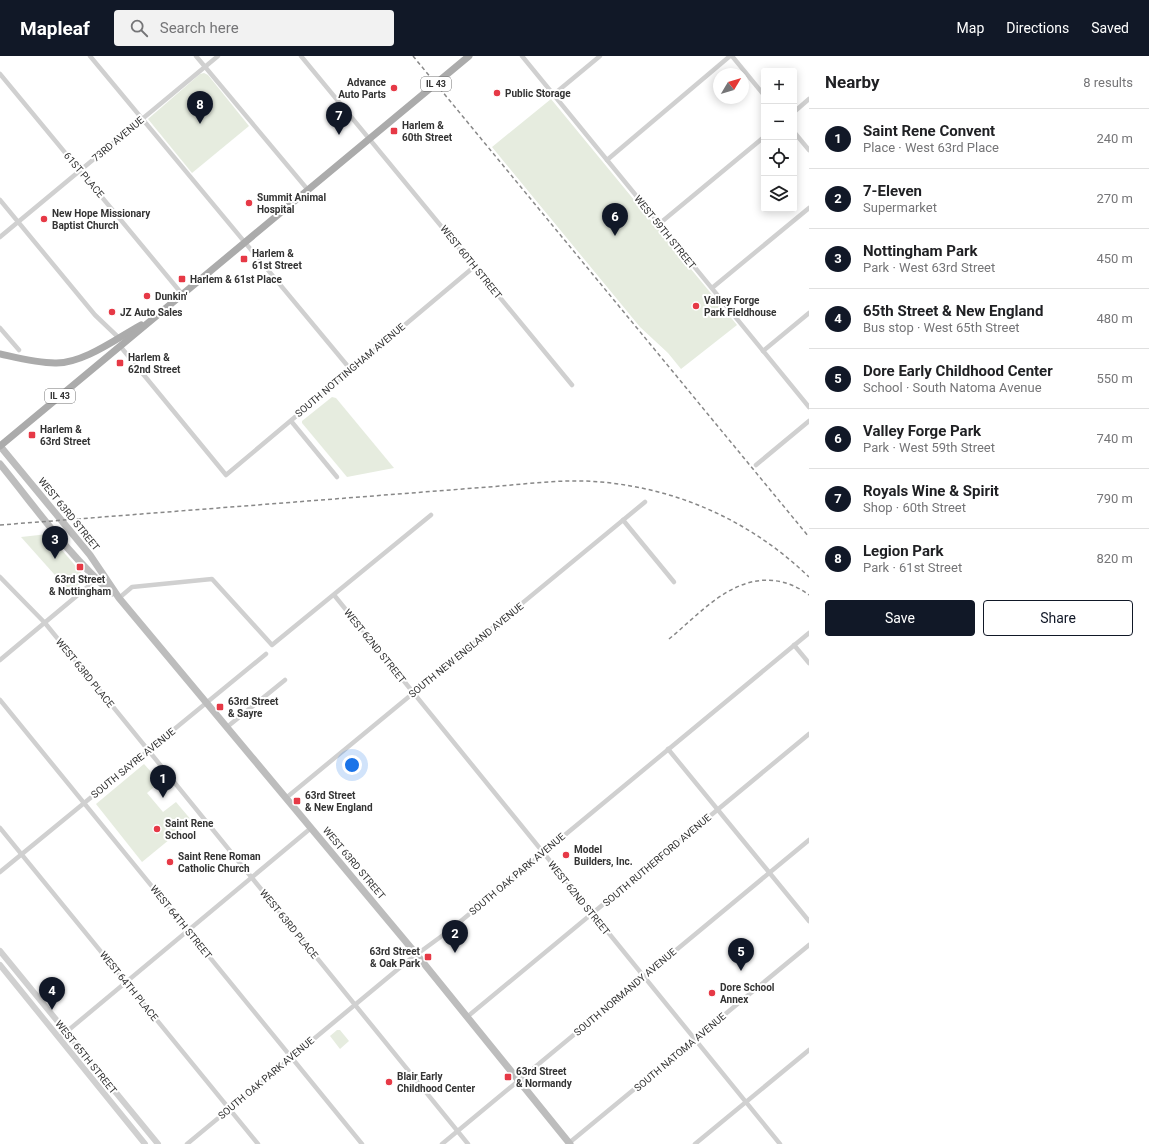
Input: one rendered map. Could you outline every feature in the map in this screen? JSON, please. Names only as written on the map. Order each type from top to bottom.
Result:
[{"type":"main road","name":"IL 43","points":[[0,446],[469,56]]},
{"type":"main road","points":[[0,354],[45,363],[64,363],[80,358],[155,317]]},
{"type":"main road","name":"WEST 63RD STREET","points":[[0,446],[103,574],[119,598],[417,955],[570,1144]]},
{"type":"main road","name":"WEST 63RD STREET","points":[[0,464],[72,552],[97,579],[119,598]]},
{"type":"street","points":[[90,56],[351,370]]},
{"type":"street","points":[[196,56],[308,190]]},
{"type":"street","name":"73RD AVENUE","points":[[0,237],[218,56]]},
{"type":"street","name":"WEST 60TH STREET","points":[[301,56],[572,385]]},
{"type":"street","name":"WEST 59TH STREET","points":[[522,56],[809,407]]},
{"type":"street","points":[[553,94],[600,56]]},
{"type":"street","points":[[606,160],[731,56],[761,91]]},
{"type":"street","name":"61ST PLACE","points":[[0,74],[182,294]]},
{"type":"street","points":[[797,110],[809,100]]},
{"type":"street","points":[[797,136],[809,150]]},
{"type":"street","points":[[659,224],[761,139]]},
{"type":"street","points":[[0,200],[95,315],[118,337]]},
{"type":"street","points":[[712,288],[809,208]]},
{"type":"street","name":"SOUTH NOTTINGHAM AVENUE","points":[[120,346],[226,475],[475,266]]},
{"type":"street","points":[[763,351],[809,313]]},
{"type":"street","points":[[0,328],[18,350]]},
{"type":"street","points":[[291,421],[337,477]]},
{"type":"street","points":[[756,464],[809,421]]},
{"type":"street","name":"SOUTH NEW ENGLAND AVENUE","points":[[286,798],[645,502]]},
{"type":"street","points":[[119,598],[132,588],[212,579],[272,645],[431,515]]},
{"type":"street","points":[[623,520],[674,582]]},
{"type":"street","points":[[0,660],[103,574]]},
{"type":"street","name":"WEST 63RD PLACE","points":[[0,577],[45,623],[468,1144]]},
{"type":"street","name":"WEST 62ND STREET","points":[[334,595],[780,1144]]},
{"type":"street","name":"SOUTH OAK PARK AVENUE","points":[[187,1144],[409,960],[809,633]]},
{"type":"street","points":[[794,645],[809,663]]},
{"type":"street","name":"SOUTH SAYRE AVENUE","points":[[0,872],[266,654]]},
{"type":"street","points":[[227,728],[285,680]]},
{"type":"street","name":"WEST 64TH STREET","points":[[0,700],[362,1144]]},
{"type":"street","name":"SOUTH RUTHERFORD AVENUE","points":[[467,1017],[809,734]]},
{"type":"street","points":[[668,749],[809,921]]},
{"type":"street","name":"WEST 64TH PLACE","points":[[0,828],[258,1144]]},
{"type":"street","points":[[59,1038],[311,828]]},
{"type":"street","name":"SOUTH NORMANDY AVENUE","points":[[442,1144],[809,840]]},
{"type":"street","name":"SOUTH NATOMA AVENUE","points":[[570,1144],[809,945]]},
{"type":"street","name":"WEST 65TH STREET","points":[[0,951],[158,1144]]},
{"type":"street","name":"WEST 65TH STREET","points":[[0,965],[145,1144]]},
{"type":"street","points":[[695,1144],[809,1050]]},
{"type":"shaded area","points":[[204,73],[208,75],[249,126],[192,173],[148,119],[200,74]]},
{"type":"shaded area","points":[[551,99],[737,325],[681,369],[668,353],[640,327],[492,147]]},
{"type":"shaded area","points":[[332,397],[336,398],[394,468],[347,477],[302,423],[302,421]]},
{"type":"shaded area","points":[[48,534],[86,578],[70,592],[21,537]]},
{"type":"shaded area","name":"Saint Rene School","points":[[144,764],[160,782],[147,793],[163,812],[176,802],[192,821],[142,862],[96,804]]},
{"type":"shaded area","points":[[337,1030],[340,1030],[349,1041],[340,1049],[330,1036]]},
{"type":"railway","points":[[413,56],[809,537]]},
{"type":"railway","points":[[0,525],[564,481],[589,481],[630,486],[659,492],[713,512],[764,540],[787,557],[809,577]]},
{"type":"railway","points":[[669,639],[720,597],[734,588],[749,583],[765,580],[782,582],[796,587],[809,595]]},
{"type":"place","name":"Advance Auto Parts","points":[[394,88]]},
{"type":"place","name":"Public Storage","points":[[497,93]]},
{"type":"place","name":"Legion Park","points":[[200,124]]},
{"type":"place","name":"Harlem & 60th Street","points":[[394,131]]},
{"type":"place","name":"Royals Wine & Spirit","points":[[339,135]]},
{"type":"place","name":"Summit Animal Hospital","points":[[249,203]]},
{"type":"place","name":"New Hope Missionary Baptist Church","points":[[44,219]]},
{"type":"place","name":"Valley Forge Park","points":[[615,236]]},
{"type":"place","name":"Harlem & 61st Street","points":[[244,259]]},
{"type":"place","name":"Harlem & 61st Place","points":[[182,279]]},
{"type":"place","name":"Dunkin'","points":[[147,296]]},
{"type":"place","name":"Valley Forge Park Fieldhouse","points":[[696,306]]},
{"type":"place","name":"JZ Auto Sales","points":[[112,312]]},
{"type":"place","name":"Harlem & 62nd Street","points":[[120,363]]},
{"type":"place","name":"Harlem & 63rd Street","points":[[32,435]]},
{"type":"place","name":"Nottingham Park","points":[[55,559]]},
{"type":"place","name":"63rd Street & Nottingham","points":[[80,567]]},
{"type":"place","name":"63rd Street & Sayre","points":[[220,707]]},
{"type":"place","name":"Saint Rene Convent","points":[[163,798]]},
{"type":"place","name":"63rd Street & New England","points":[[297,801]]},
{"type":"place","name":"Saint Rene School","points":[[157,829]]},
{"type":"place","name":"Model Builders, Inc.","points":[[566,855]]},
{"type":"place","name":"Saint Rene Roman Catholic Church","points":[[170,862]]},
{"type":"place","name":"7-Eleven","points":[[455,953]]},
{"type":"place","name":"63rd Street & Oak Park","points":[[428,957]]},
{"type":"place","name":"Dore Early Childhood Center","points":[[741,971]]},
{"type":"place","name":"Dore School Annex","points":[[712,993]]},
{"type":"place","name":"65th Street & New England","points":[[52,1010]]},
{"type":"place","name":"63rd Street & Normandy","points":[[508,1077]]},
{"type":"place","name":"Blair Early Childhood Center","points":[[389,1082]]}]
